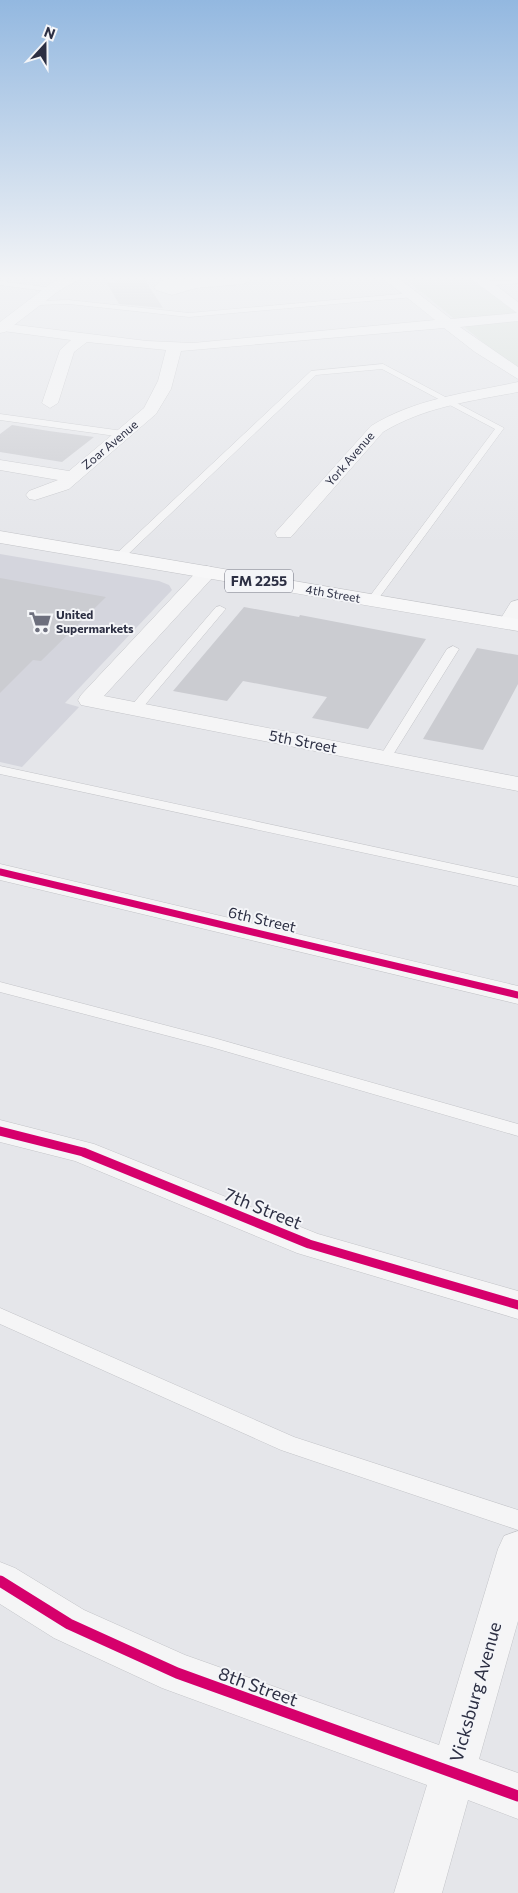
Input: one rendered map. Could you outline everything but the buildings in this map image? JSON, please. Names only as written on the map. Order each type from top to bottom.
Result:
[{"type":"main road","name":"4th Street","points":[[0,537],[372,600],[515,618]]},
{"type":"street","points":[[50,402],[61,368]]},
{"type":"street","name":"Zoar Avenue","points":[[35,495],[63,485],[150,411],[161,398],[170,368]]},
{"type":"street","name":"York Avenue","points":[[284,533],[376,429],[414,410],[518,387]]},
{"type":"street","points":[[0,465],[73,477]]},
{"type":"street","name":"5th Street","points":[[207,572],[89,700],[518,784]]},
{"type":"street","name":"6th Street","points":[[0,872],[518,995]]},
{"type":"street","name":"7th Street","points":[[0,1131],[83,1152],[309,1244],[518,1305]]},
{"type":"street","name":"Vicksburg Avenue","points":[[418,1893],[518,1549]]},
{"type":"street","name":"8th Street","points":[[0,1581],[70,1624],[177,1673],[518,1796]]},
{"type":"lane","points":[[119,557],[314,373],[360,368]]},
{"type":"lane","points":[[372,600],[500,428],[388,368]]},
{"type":"lane","points":[[0,417],[123,434]]},
{"type":"lane","points":[[135,709],[220,609]]},
{"type":"lane","points":[[385,758],[453,649]]},
{"type":"lane","points":[[0,770],[518,882]]},
{"type":"lane","points":[[0,987],[214,1043],[518,1130]]},
{"type":"lane","points":[[0,1316],[288,1444],[518,1520]]},
{"type":"shaded area","points":[[0,554],[159,581],[169,585],[172,590],[65,703],[79,707],[22,767],[0,762]]},
{"type":"cycle path","points":[[0,872],[518,995]]},
{"type":"cycle path","points":[[0,1131],[83,1152],[309,1244],[518,1305]]},
{"type":"cycle path","points":[[0,1581],[69,1624],[177,1673],[518,1796]]},
{"type":"place","name":"United Supermarkets","points":[[40,622]]}]
